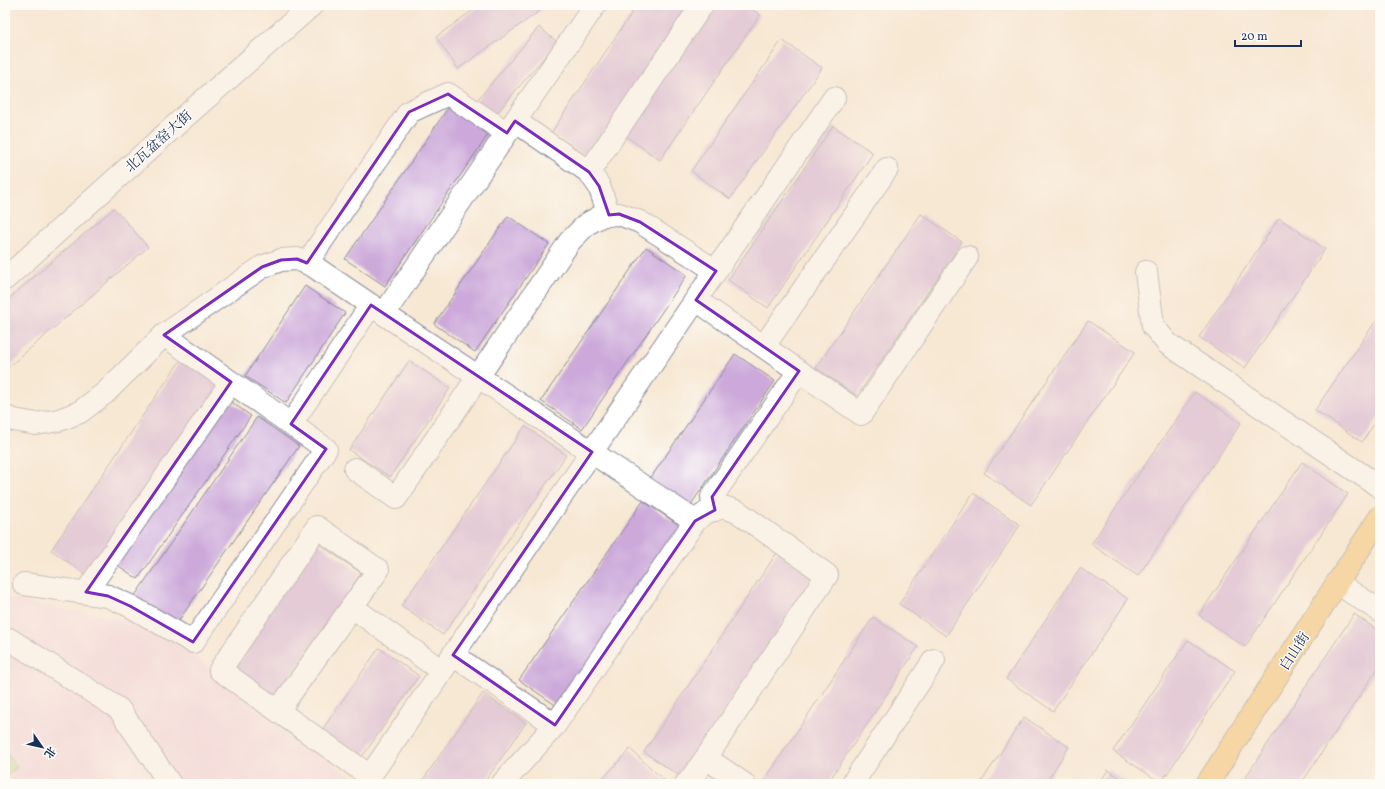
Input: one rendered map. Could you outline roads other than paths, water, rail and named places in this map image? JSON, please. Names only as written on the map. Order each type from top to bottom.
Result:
[{"type":"main road","name":"白山街","points":[[1207,784],[1380,517]]},
{"type":"street","name":"北瓦盆窑大街","points":[[5,279],[188,114],[312,5]]},
{"type":"street","points":[[291,424],[378,310],[511,127],[595,5]]},
{"type":"street","points":[[589,172],[702,5]]},
{"type":"street","points":[[307,263],[409,112],[448,94],[511,127],[589,172],[599,186],[609,215]]},
{"type":"street","points":[[278,711],[378,570],[317,527],[220,670],[278,711],[370,776],[834,98]]},
{"type":"street","points":[[764,346],[887,169]]},
{"type":"street","points":[[355,469],[396,498],[477,376],[570,241],[587,224],[603,215],[619,214],[640,222],[716,271]]},
{"type":"street","points":[[696,300],[861,414],[967,257]]},
{"type":"street","points":[[5,417],[36,424],[59,420],[80,412],[105,393],[164,335],[262,266],[280,260],[297,259],[314,266],[696,521]]},
{"type":"street","points":[[1146,272],[1153,326],[1168,344],[1380,487]]},
{"type":"street","points":[[24,584],[108,596],[130,606],[192,642],[326,449],[164,335]]},
{"type":"street","points":[[715,510],[712,497],[799,370]]},
{"type":"street","points":[[86,592],[231,382]]},
{"type":"street","points":[[502,784],[555,725],[696,521],[707,512],[723,507],[738,512],[827,575],[706,758],[686,784]]},
{"type":"street","points":[[1337,583],[1380,611]]},
{"type":"street","points":[[352,607],[555,725]]},
{"type":"street","points":[[5,641],[9,639],[119,709],[170,784]]},
{"type":"street","points":[[852,784],[934,660]]},
{"type":"street","points":[[706,758],[744,784]]}]
